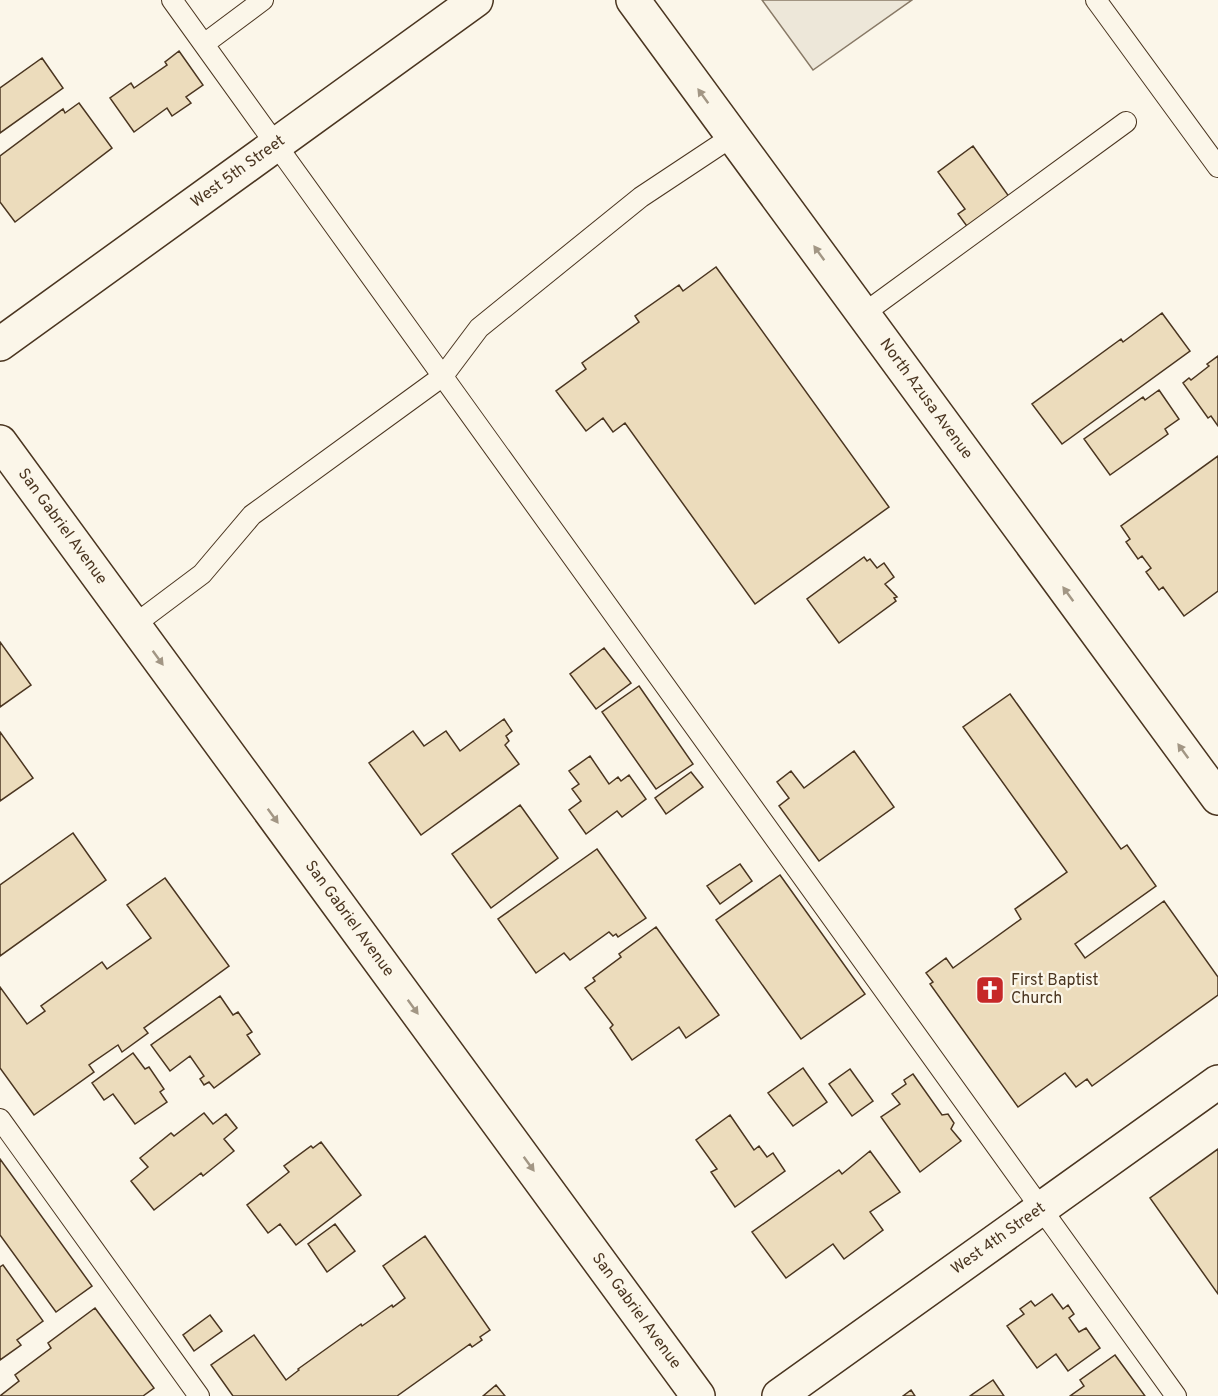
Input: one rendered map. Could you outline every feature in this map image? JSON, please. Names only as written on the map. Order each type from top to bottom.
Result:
[{"type":"main road","name":"North Azusa Avenue","points":[[633,0],[1218,798]]},
{"type":"main road","name":"West 5th Street","points":[[0,344],[276,144],[463,4]]},
{"type":"main road","name":"San Gabriel Avenue","points":[[0,442],[698,1396]]},
{"type":"main road","name":"West 4th Street","points":[[779,1396],[1218,1082]]},
{"type":"lane","points":[[172,0],[1176,1396]]},
{"type":"lane","points":[[204,44],[263,0]]},
{"type":"lane","points":[[1096,0],[1218,167]]},
{"type":"lane","points":[[863,314],[1126,122]]},
{"type":"lane","points":[[134,626],[202,574],[252,515],[443,375],[479,328],[640,197],[733,136]]},
{"type":"lane","points":[[0,1119],[199,1396]]},
{"type":"shaded area","points":[[762,0],[912,0],[813,70]]},
{"type":"building","points":[[179,51],[203,85],[186,97],[191,103],[172,116],[167,108],[134,132],[110,98],[131,83],[134,88],[167,65],[165,62]]},
{"type":"building","points":[[42,58],[63,88],[0,133],[0,88]]},
{"type":"building","points":[[79,103],[112,148],[15,222],[0,202],[0,156],[63,109],[65,113]]},
{"type":"building","points":[[973,146],[1010,198],[969,229],[958,214],[965,209],[938,172]]},
{"type":"building","points":[[716,267],[889,507],[755,604],[625,423],[613,432],[603,418],[586,431],[556,391],[586,369],[582,363],[639,322],[635,316],[679,285],[683,291]]},
{"type":"building","points":[[1162,313],[1190,351],[1062,444],[1032,404],[1121,339],[1123,342]]},
{"type":"building","points":[[1218,356],[1218,426],[1211,416],[1208,418],[1183,383],[1189,378],[1191,380]]},
{"type":"building","points":[[1159,390],[1179,419],[1165,429],[1168,434],[1110,475],[1084,439],[1143,397],[1145,400]]},
{"type":"building","points":[[1218,456],[1218,591],[1184,616],[1163,587],[1159,590],[1146,572],[1151,568],[1142,556],[1138,559],[1126,542],[1130,539],[1121,526]]},
{"type":"building","points":[[864,557],[867,561],[870,559],[877,568],[884,563],[894,577],[885,584],[897,597],[894,598],[896,601],[839,643],[807,599]]},
{"type":"building","points":[[0,642],[31,685],[0,707]]},
{"type":"building","points":[[604,648],[631,683],[596,709],[570,674]]},
{"type":"building","points":[[639,686],[693,764],[656,789],[602,712]]},
{"type":"building","points":[[1010,694],[1121,849],[1127,845],[1156,886],[1075,944],[1085,958],[1164,901],[1218,977],[1218,995],[1092,1086],[1087,1079],[1076,1087],[1065,1073],[1018,1107],[930,984],[933,982],[926,973],[946,958],[953,968],[1021,919],[1015,909],[1067,872],[963,727]]},
{"type":"building","points":[[504,719],[512,731],[506,736],[509,741],[505,745],[519,764],[421,835],[369,763],[413,731],[424,746],[446,731],[460,751]]},
{"type":"building","points":[[0,732],[33,778],[0,801]]},
{"type":"building","points":[[854,751],[894,807],[819,861],[779,806],[789,798],[777,782],[791,771],[804,788]]},
{"type":"building","points":[[590,756],[609,784],[618,777],[621,781],[629,775],[646,799],[622,817],[617,811],[586,834],[569,810],[581,801],[572,789],[579,784],[569,771]]},
{"type":"building","points":[[691,772],[703,787],[666,814],[655,798]]},
{"type":"building","points":[[520,805],[558,858],[491,908],[452,854]]},
{"type":"building","points":[[73,833],[106,880],[0,956],[0,885]]},
{"type":"building","points":[[597,849],[646,918],[618,937],[609,932],[570,960],[564,953],[536,973],[498,919]]},
{"type":"building","points":[[740,864],[752,881],[720,904],[707,886]]},
{"type":"building","points":[[780,875],[865,994],[801,1039],[716,920]]},
{"type":"building","points":[[165,878],[229,966],[144,1028],[148,1033],[122,1052],[118,1045],[89,1065],[94,1072],[34,1115],[0,1068],[0,987],[27,1024],[45,1011],[41,1006],[102,962],[107,969],[151,938],[127,905]]},
{"type":"building","points":[[656,927],[719,1015],[686,1038],[679,1027],[632,1060],[610,1028],[613,1025],[585,988],[595,981],[593,978],[621,957],[619,954]]},
{"type":"building","points":[[220,996],[233,1015],[238,1012],[252,1032],[247,1035],[260,1054],[214,1088],[209,1082],[204,1085],[200,1079],[204,1076],[190,1056],[170,1071],[151,1045]]},
{"type":"building","points":[[133,1053],[145,1069],[149,1067],[164,1089],[160,1092],[167,1102],[135,1124],[113,1094],[104,1100],[92,1083]]},
{"type":"building","points":[[803,1068],[827,1102],[793,1126],[768,1093]]},
{"type":"building","points":[[850,1069],[873,1101],[852,1116],[829,1084]]},
{"type":"building","points":[[913,1074],[942,1115],[948,1114],[954,1123],[951,1129],[961,1141],[920,1172],[881,1117],[900,1104],[892,1094],[906,1084],[904,1080]]},
{"type":"building","points":[[204,1113],[213,1124],[226,1114],[237,1128],[224,1139],[234,1151],[203,1176],[201,1173],[154,1210],[131,1181],[148,1167],[140,1158],[171,1133],[174,1136]]},
{"type":"building","points":[[730,1115],[754,1150],[759,1146],[767,1157],[773,1153],[785,1171],[735,1207],[711,1172],[717,1169],[696,1140]]},
{"type":"building","points":[[321,1142],[361,1195],[296,1245],[280,1224],[268,1233],[247,1205],[289,1172],[284,1166],[311,1146],[313,1148]]},
{"type":"building","points":[[1218,1149],[1218,1294],[1150,1198]]},
{"type":"building","points":[[870,1151],[900,1192],[870,1212],[883,1230],[844,1259],[833,1244],[786,1278],[752,1232],[839,1170],[842,1174]]},
{"type":"building","points":[[0,1159],[92,1286],[56,1312],[0,1235]]},
{"type":"building","points":[[335,1224],[355,1251],[327,1272],[308,1244]]},
{"type":"building","points":[[425,1236],[490,1330],[480,1337],[482,1340],[472,1347],[470,1344],[397,1396],[233,1396],[211,1365],[254,1335],[286,1380],[361,1324],[362,1326],[405,1298],[383,1266]]},
{"type":"building","points":[[3,1265],[43,1321],[17,1340],[21,1345],[0,1360],[0,1267]]},
{"type":"building","points":[[1052,1294],[1063,1309],[1068,1305],[1074,1314],[1069,1318],[1079,1332],[1086,1328],[1100,1348],[1068,1371],[1056,1354],[1037,1368],[1007,1326],[1024,1314],[1020,1309],[1031,1301],[1035,1306]]},
{"type":"building","points":[[95,1308],[154,1388],[143,1396],[0,1396],[19,1381],[15,1375],[51,1348],[48,1343]]},
{"type":"building","points":[[210,1315],[222,1331],[194,1351],[183,1335]]},
{"type":"building","points":[[1115,1355],[1145,1396],[1070,1396],[1084,1386],[1080,1380]]},
{"type":"building","points":[[993,1380],[1004,1396],[970,1396]]},
{"type":"building","points":[[496,1385],[505,1396],[483,1396]]},
{"type":"building","points":[[911,1390],[915,1396],[903,1396]]},
{"type":"place","name":"First Baptist Church","points":[[990,990]]}]
